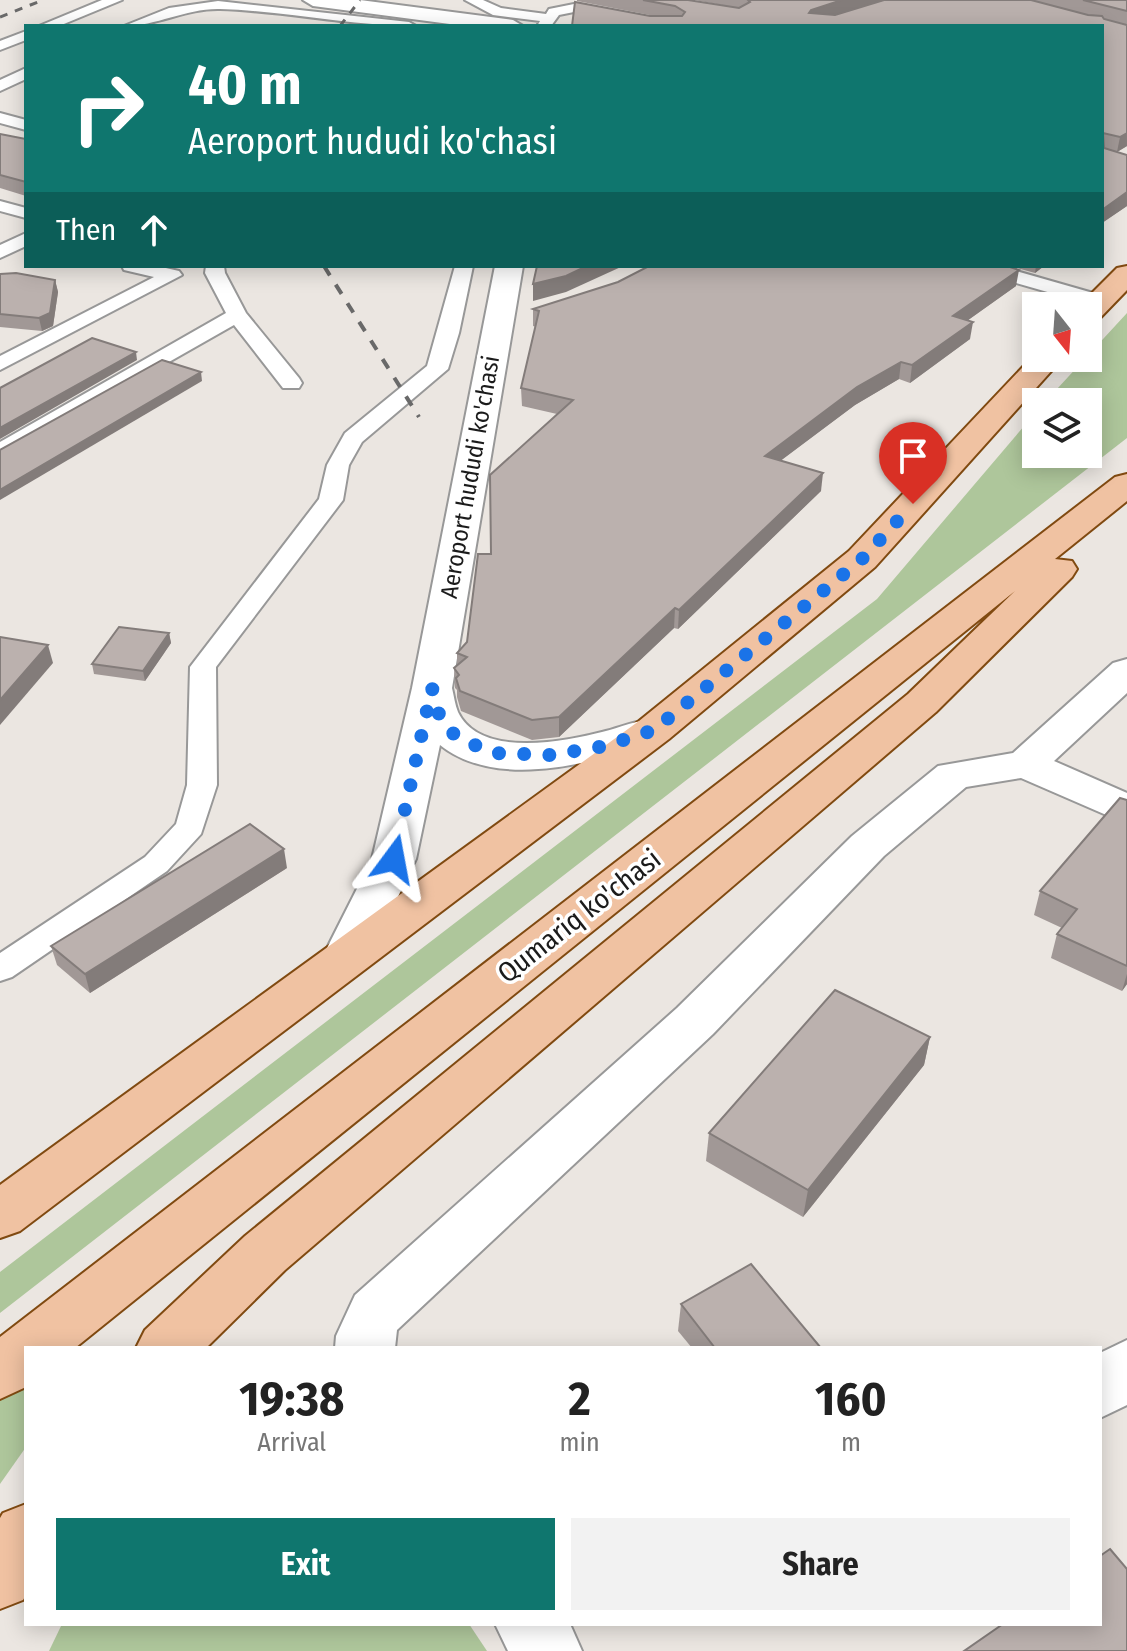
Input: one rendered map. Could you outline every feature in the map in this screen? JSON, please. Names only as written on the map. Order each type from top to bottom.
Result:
[{"type":"main road","points":[[1102,300],[1127,274]]},
{"type":"main road","points":[[0,1215],[654,730],[862,559],[1035,372]]},
{"type":"main road","name":"Qumariq ko'chasi","points":[[33,1346],[1127,484]]},
{"type":"main road","points":[[168,1346],[265,1253],[922,703],[1127,502]]},
{"type":"main road","name":"Qumariq ko'chasi","points":[[0,1372],[24,1353]]},
{"type":"main road","points":[[0,1577],[24,1538]]},
{"type":"street","points":[[313,0],[369,3],[500,24]]},
{"type":"street","name":"Aeroport hududi ko'chasi","points":[[347,956],[394,859],[511,319],[509,268]]},
{"type":"street","points":[[365,1346],[365,1336],[376,1313],[695,1021],[868,846],[953,776],[1026,764],[1127,671]]},
{"type":"street","name":"Aeroport hududi ko'chasi","points":[[432,688],[440,718],[449,730],[460,739],[494,753],[551,755],[605,746],[654,730]]},
{"type":"street","points":[[1026,764],[1127,810]]},
{"type":"street","points":[[1102,1389],[1127,1367]]},
{"type":"street","points":[[530,1626],[548,1651]]},
{"type":"lane","points":[[51,24],[115,0]]},
{"type":"lane","points":[[472,0],[498,12],[546,22],[554,12],[574,4],[610,0]]},
{"type":"lane","points":[[574,4],[665,24]]},
{"type":"lane","points":[[137,24],[174,11],[218,5],[391,24]]},
{"type":"lane","points":[[0,46],[24,36]]},
{"type":"lane","points":[[0,86],[24,74]]},
{"type":"lane","points":[[0,118],[24,124]]},
{"type":"lane","points":[[0,136],[24,142]]},
{"type":"lane","points":[[0,206],[24,212]]},
{"type":"lane","points":[[0,252],[24,241]]},
{"type":"lane","points":[[150,268],[198,273],[237,315],[291,383]]},
{"type":"lane","points":[[0,969],[156,864],[190,827],[202,785],[203,667],[331,500],[338,465],[353,438],[437,369],[449,333],[464,268]]},
{"type":"lane","points":[[984,268],[1050,292]]},
{"type":"lane","points":[[0,364],[198,273]]},
{"type":"lane","points":[[0,451],[237,315]]},
{"type":"green space","points":[[1127,313],[1127,438],[1102,457],[1102,388],[1058,388],[1073,372],[1102,372],[1102,340]]},
{"type":"green space","points":[[1022,428],[1022,468],[1088,468],[0,1313],[0,1272],[877,599]]},
{"type":"green space","points":[[24,1381],[24,1450],[0,1484],[0,1400]]},
{"type":"green space","points":[[61,1626],[470,1626],[487,1651],[49,1651]]},
{"type":"building","points":[[643,0],[688,0],[739,8],[750,2],[748,0],[842,0],[809,13],[835,15],[884,0],[1031,0],[1102,16],[1127,25],[1127,133],[1120,137],[1104,133],[1104,24],[572,24],[575,2],[650,16],[682,16],[685,12],[675,6]]},
{"type":"building","points":[[1083,0],[1127,0],[1127,11]]},
{"type":"building","points":[[0,134],[24,139],[24,181],[0,175]]},
{"type":"building","points":[[1104,148],[1127,155],[1127,192],[1104,209]]},
{"type":"building","points":[[537,268],[583,268],[566,276],[533,284]]},
{"type":"building","points":[[645,268],[1019,270],[953,316],[973,322],[912,365],[901,362],[857,387],[765,456],[823,473],[679,610],[675,608],[559,717],[532,720],[460,691],[456,678],[459,675],[454,668],[467,657],[457,653],[467,642],[478,554],[491,554],[490,475],[573,400],[521,388],[539,311],[533,309],[618,282]]},
{"type":"building","points":[[16,273],[55,280],[50,313],[39,318],[0,314],[0,274]]},
{"type":"building","points":[[92,338],[136,352],[0,428],[0,388]]},
{"type":"building","points":[[162,360],[201,372],[0,490],[0,450]]},
{"type":"building","points":[[119,627],[169,633],[143,671],[92,664]]},
{"type":"building","points":[[0,637],[48,645],[0,700]]},
{"type":"building","points":[[1120,798],[1127,800],[1127,966],[1057,934],[1077,909],[1040,891]]},
{"type":"building","points":[[250,824],[284,849],[85,974],[51,946]]},
{"type":"building","points":[[835,990],[930,1037],[808,1190],[709,1133]]},
{"type":"building","points":[[751,1264],[819,1346],[713,1346],[681,1304]]},
{"type":"building","points":[[1110,1549],[1127,1569],[1127,1651],[964,1651],[1000,1626],[1102,1626],[1102,1555]]},
{"type":"railway","points":[[0,17],[43,0]]},
{"type":"railway","points":[[342,24],[360,0]]},
{"type":"railway","points":[[325,268],[419,417]]},
{"type":"route","points":[[394,859],[432,688],[440,718],[449,730],[477,748],[494,753],[551,755],[605,746],[654,730],[862,559],[913,504]]}]
